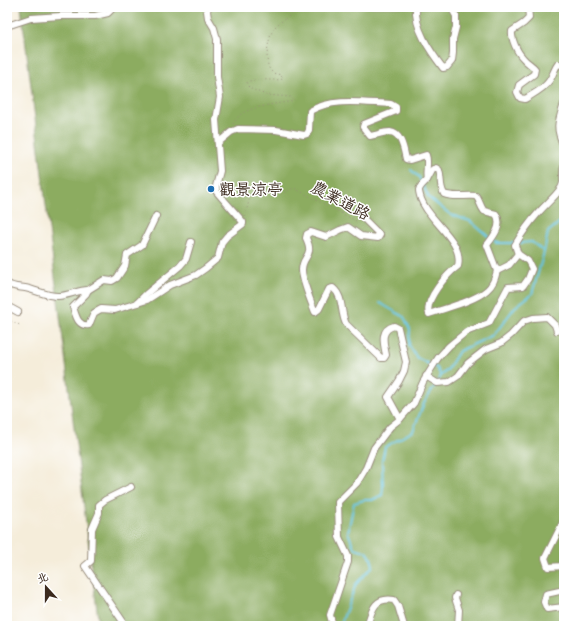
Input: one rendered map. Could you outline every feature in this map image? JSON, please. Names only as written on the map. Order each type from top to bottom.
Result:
[{"type":"lane","points":[[7,26],[31,18],[95,16],[108,13],[114,7]]},
{"type":"lane","points":[[156,216],[142,245],[127,255],[125,266],[117,278],[112,281],[104,280],[88,290],[73,307],[80,323],[84,326],[89,325],[94,313],[101,309],[115,310],[136,304],[147,300],[170,285],[196,275],[218,258],[222,242],[227,236],[243,224],[243,222],[216,192],[220,171],[216,120],[220,97],[217,77],[217,39],[214,28],[208,18],[208,7]]},
{"type":"lane","points":[[416,7],[415,16],[428,48],[443,68],[447,67],[452,61],[454,53],[453,39],[456,16],[451,7]]},
{"type":"lane","points":[[528,7],[528,18],[524,23],[512,31],[511,35],[519,54],[535,70],[534,74],[519,85],[517,92],[520,98],[525,99],[548,84],[558,64],[564,67]]},
{"type":"lane","points":[[218,143],[231,132],[238,129],[276,130],[304,135],[307,134],[309,130],[310,111],[319,106],[342,103],[391,104],[396,107],[396,111],[364,124],[363,127],[370,136],[391,132],[396,135],[400,138],[406,159],[410,160],[426,155],[428,159],[426,174],[427,180]]},
{"type":"lane","points":[[564,104],[557,125],[564,146]]},
{"type":"lane","points":[[333,626],[330,615],[348,562],[348,556],[340,538],[338,502],[357,483],[366,468],[374,448],[390,427],[400,419],[414,403],[426,376],[449,346],[466,332],[489,323],[508,287],[523,286],[528,279],[532,269],[528,261],[518,254],[515,245],[520,236],[539,212],[561,188],[564,183],[562,172],[564,167]]},
{"type":"lane","points":[[436,168],[440,170],[440,187],[444,194],[451,197],[462,195],[476,196],[480,200],[481,208],[484,212],[496,214],[499,219],[499,225],[492,239],[487,245],[497,271],[494,282],[487,291],[466,301],[429,314],[428,310],[434,292],[449,272],[458,266],[459,260],[453,242],[430,216],[422,203],[419,194],[420,188],[427,180],[433,169],[436,168]]},
{"type":"lane","points":[[364,222],[380,235],[378,238],[361,236],[348,227],[326,237],[311,232],[307,234],[306,238],[310,245],[309,254],[305,260],[302,270],[315,312],[319,309],[329,289],[333,288],[341,300],[343,318],[346,324],[381,358],[384,358],[386,355],[382,339],[385,332],[388,327],[394,326],[398,328],[406,362],[404,372],[388,397],[400,419]]},
{"type":"lane","points":[[136,304],[180,266],[186,259],[191,242]]},
{"type":"lane","points":[[497,271],[509,265],[518,254]]},
{"type":"lane","points":[[7,283],[9,285],[26,288],[50,296],[60,296],[81,290],[88,290]]},
{"type":"lane","points":[[7,306],[18,312]]},
{"type":"lane","points":[[426,376],[435,382],[449,382],[458,376],[468,363],[486,349],[500,343],[511,335],[524,321],[533,318],[547,317],[555,325],[557,331]]},
{"type":"lane","points":[[126,626],[85,566],[91,561],[92,529],[99,514],[99,505],[105,500],[131,487]]},
{"type":"lane","points":[[564,520],[545,558],[548,567],[564,566]]},
{"type":"lane","points":[[564,590],[546,594],[544,602],[547,609],[564,607]]},
{"type":"lane","points":[[456,595],[455,598],[459,610],[458,626]]},
{"type":"lane","points":[[367,626],[374,607],[380,601],[387,599],[394,600],[398,606],[404,626]]},
{"type":"path","points":[[231,132],[231,126],[240,115],[260,106],[293,101],[294,99],[291,98],[266,95],[249,88],[247,82],[256,79],[274,81],[283,79],[281,75],[273,73],[268,67],[268,41],[275,27],[301,7]]},
{"type":"path","name":"農業道路","points":[[243,222],[250,198],[266,190],[280,194],[294,188],[364,222]]},
{"type":"path","points":[[7,320],[20,325]]},
{"type":"green space","points":[[21,7],[564,7],[564,626],[99,626]]},
{"type":"waterway","points":[[411,170],[419,177],[429,198],[451,215],[470,221],[496,243],[514,243]]},
{"type":"waterway","points":[[544,252],[548,232],[561,221],[564,215]]},
{"type":"waterway","points":[[340,626],[356,584],[373,566],[371,557],[367,552],[354,548],[348,532],[354,503],[364,500],[372,500],[382,495],[382,461],[385,447],[413,431],[424,403],[459,351],[494,335],[515,307],[532,294],[544,252],[532,242],[519,243]]},
{"type":"waterway","points":[[380,303],[404,317],[410,329],[409,345],[417,358],[437,368],[441,376]]},
{"type":"place","name":"觀景涼亭","points":[[211,189]]}]
